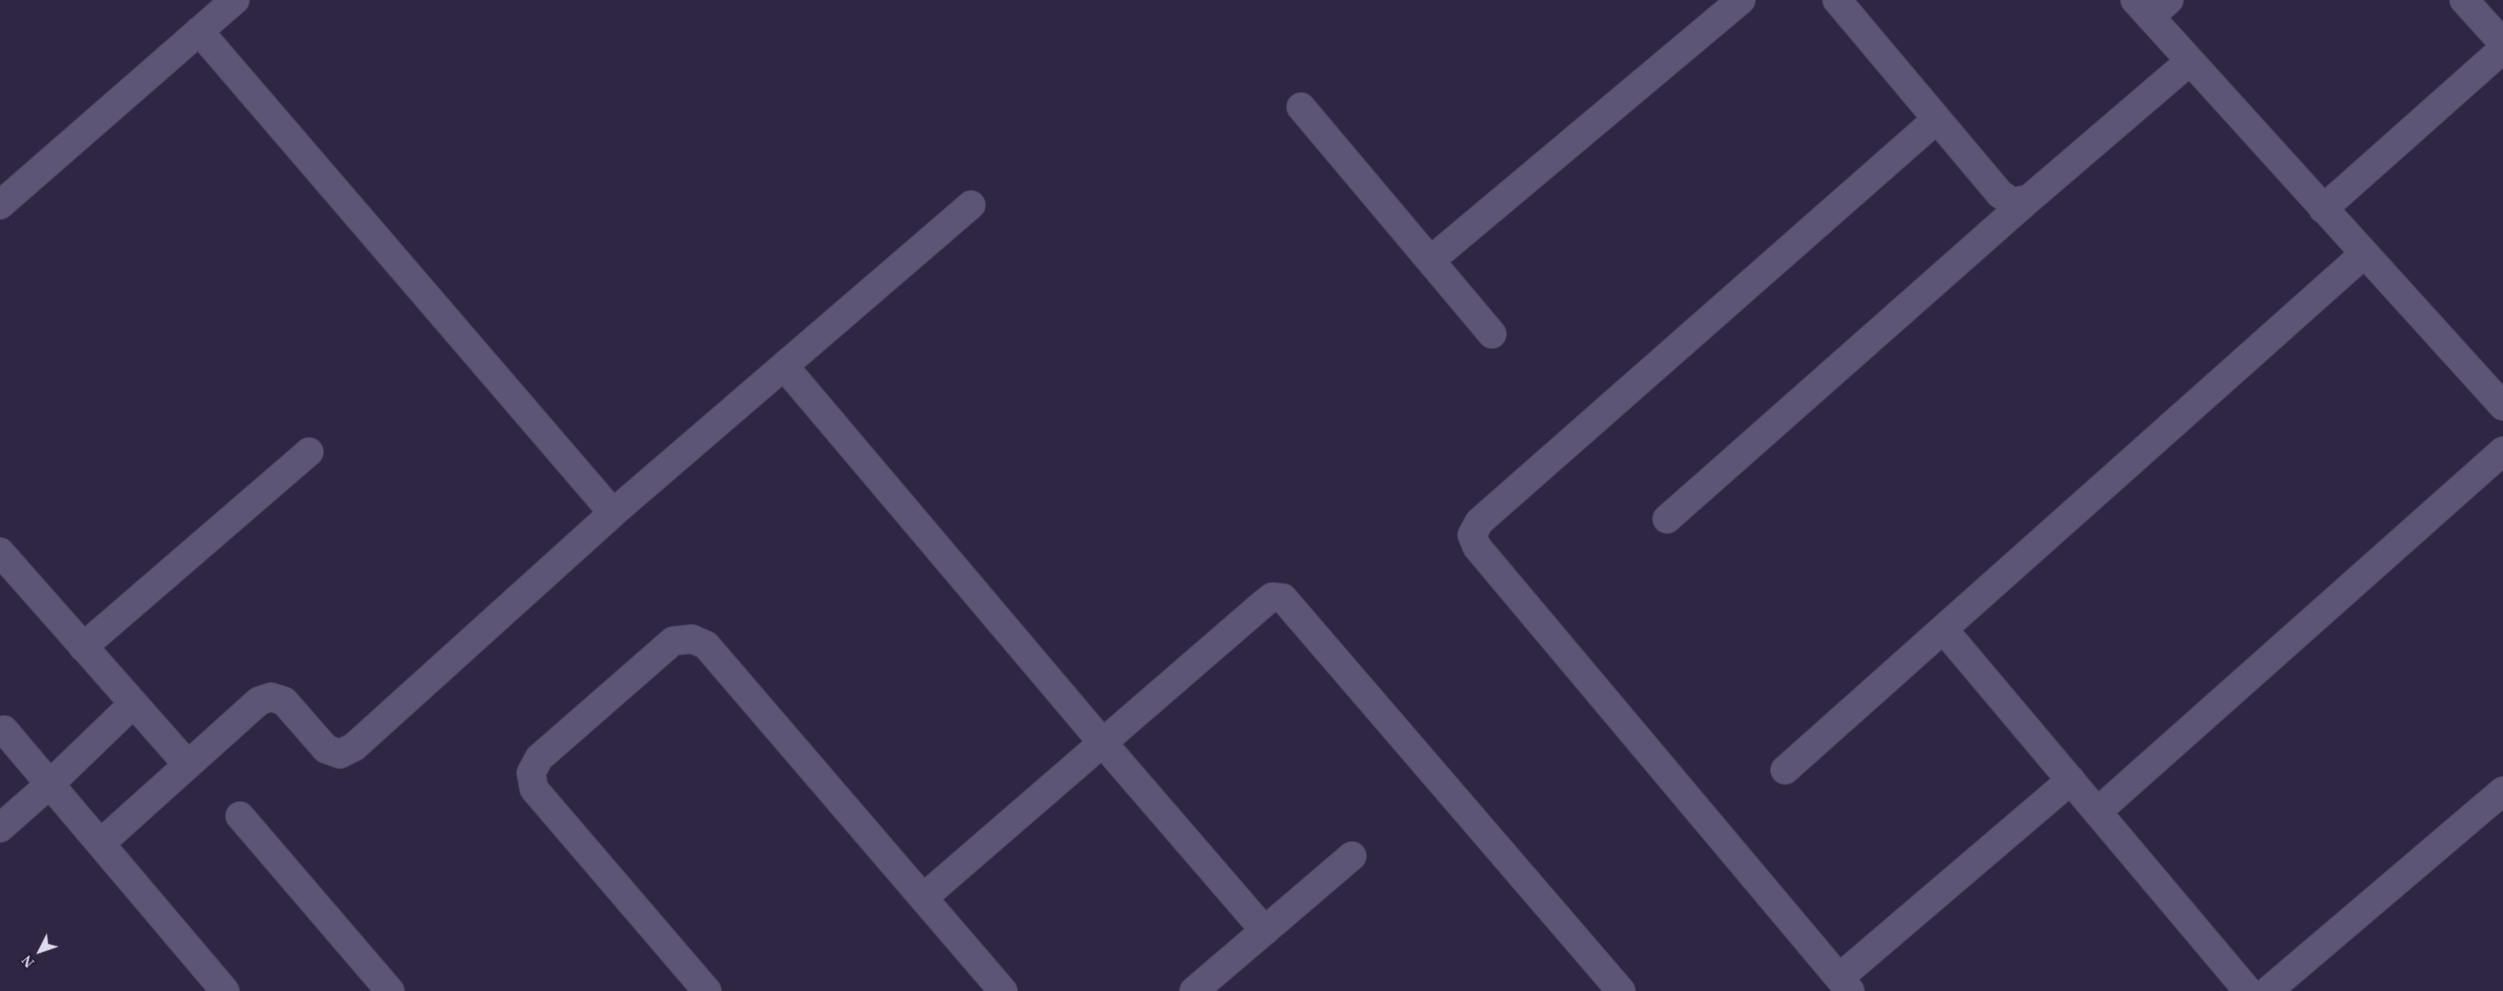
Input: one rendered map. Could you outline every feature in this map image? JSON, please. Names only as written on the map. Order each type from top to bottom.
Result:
[{"type":"street","points":[[0,205],[235,0]]},
{"type":"street","points":[[1432,260],[1741,0]]},
{"type":"street","points":[[1837,0],[2000,194],[2012,202],[2030,199]]},
{"type":"street","points":[[2464,0],[2503,43]]},
{"type":"street","points":[[2151,6],[2190,61],[2503,406]]},
{"type":"street","points":[[200,31],[613,513]]},
{"type":"street","points":[[2323,209],[2503,49]]},
{"type":"street","points":[[1667,519],[2030,199],[2190,61]]},
{"type":"street","points":[[1301,107],[1432,260],[1492,334]]},
{"type":"street","points":[[1937,118],[1480,522],[1472,535],[1483,554],[1844,984],[2071,780]]},
{"type":"street","points":[[101,843],[259,701],[271,697],[284,701],[326,749],[340,754],[354,747],[613,513],[971,205]]},
{"type":"street","points":[[1785,770],[2364,254]]},
{"type":"street","points":[[784,366],[1102,742],[1265,931]]},
{"type":"street","points":[[2097,812],[2503,451]]},
{"type":"street","points":[[83,647],[309,452]]},
{"type":"street","points":[[0,552],[188,765]]},
{"type":"street","points":[[923,898],[1263,604],[1272,597],[1283,598],[1621,991]]},
{"type":"street","points":[[1944,630],[2248,991]]},
{"type":"street","points":[[707,991],[534,789],[531,773],[539,758],[673,641],[692,639],[706,645],[1003,991]]},
{"type":"street","points":[[0,828],[50,784],[133,704]]},
{"type":"street","points":[[4,730],[225,991]]},
{"type":"street","points":[[2268,991],[2503,791]]},
{"type":"street","points":[[240,816],[390,991]]},
{"type":"street","points":[[1194,991],[1352,856]]}]
